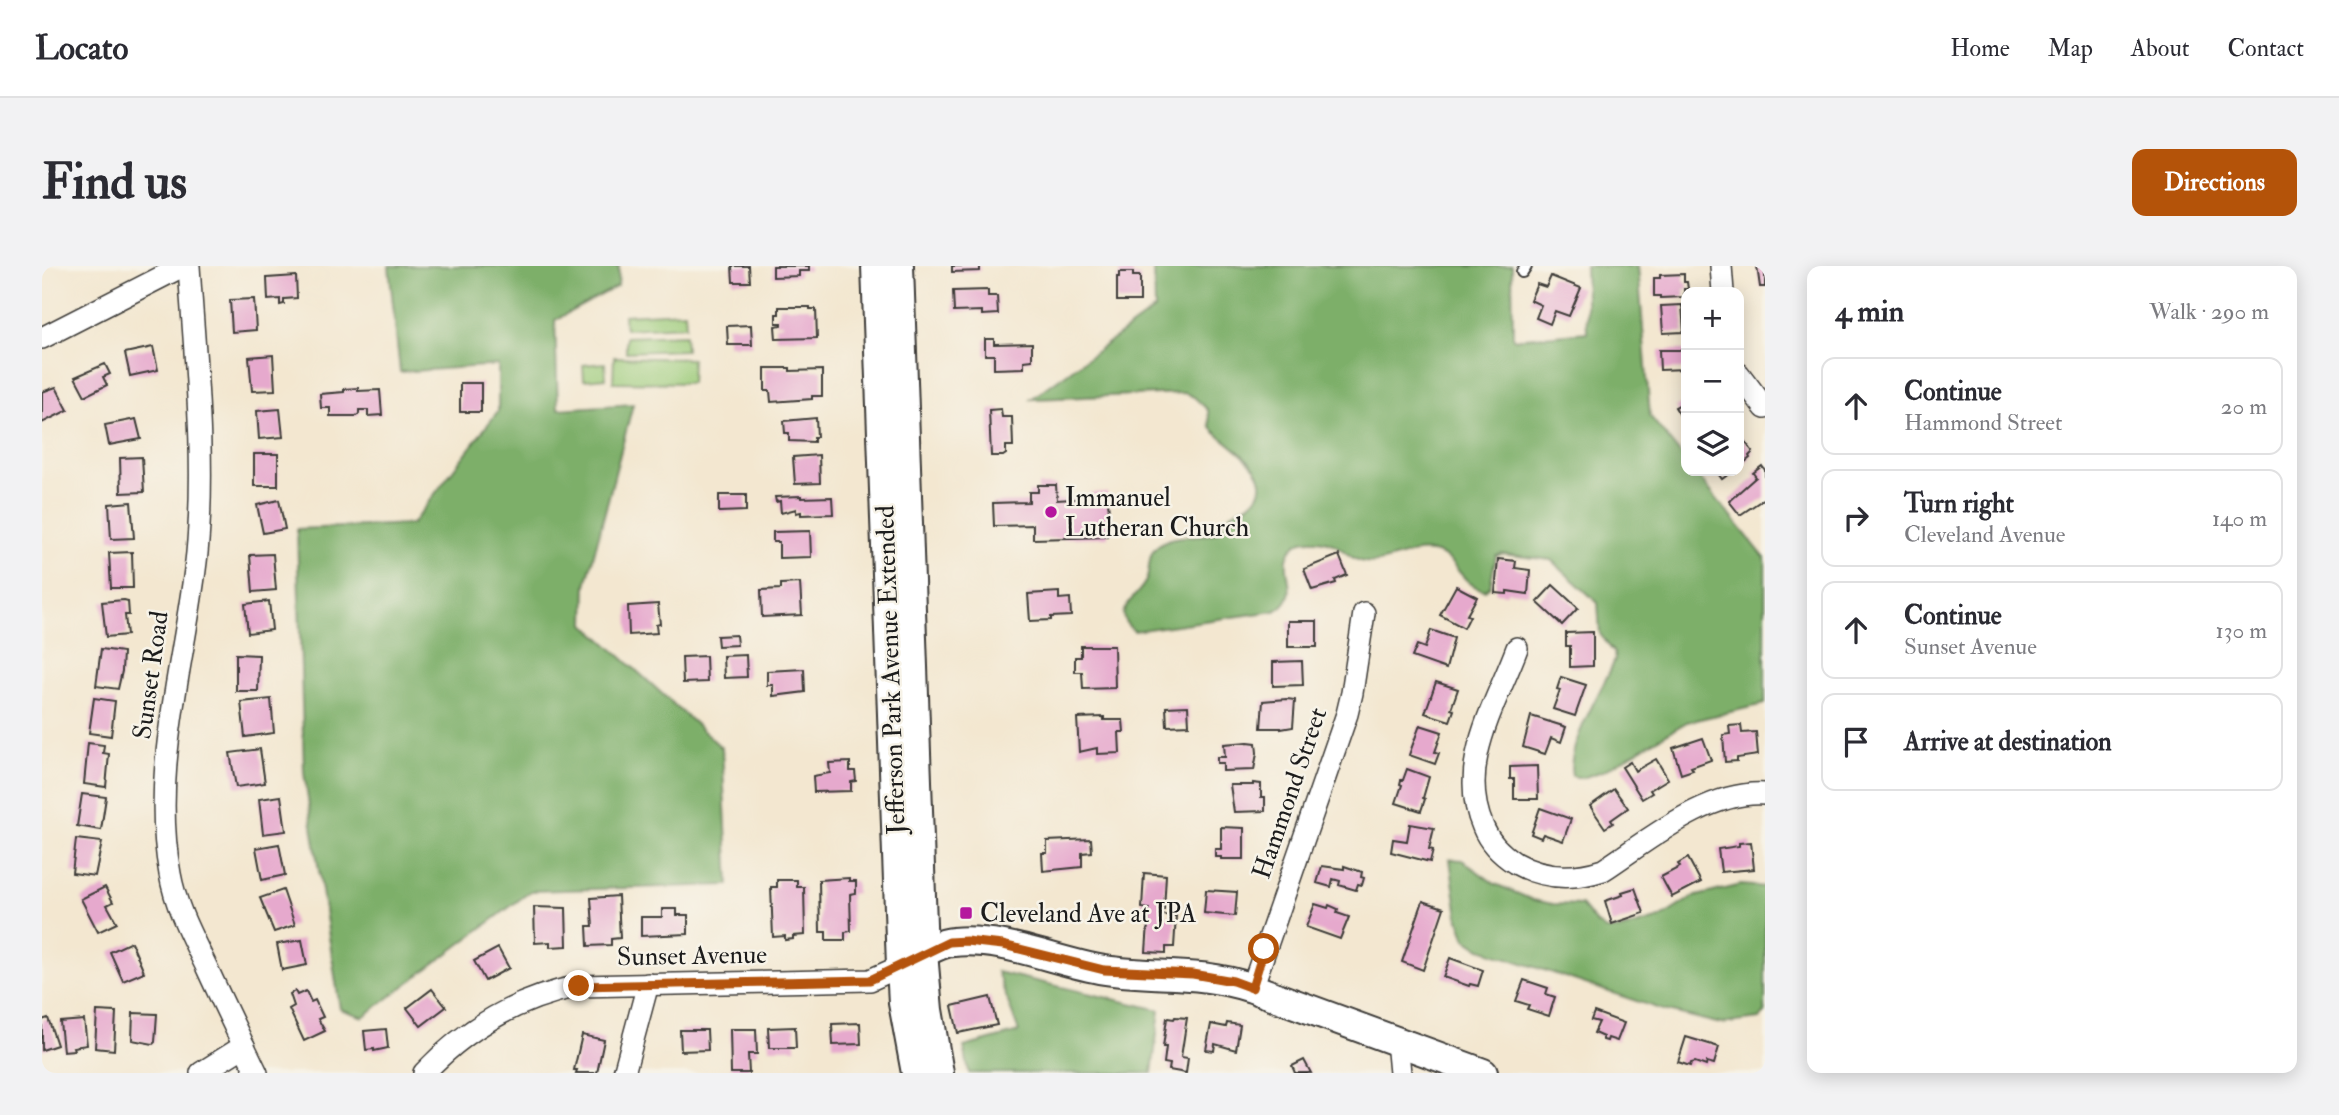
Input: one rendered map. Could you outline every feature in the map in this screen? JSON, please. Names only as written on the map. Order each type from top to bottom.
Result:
[{"type":"street","points":[[42,338],[183,266]]},
{"type":"street","name":"Sunset Road","points":[[189,266],[200,456],[200,506],[197,555],[165,773],[165,839],[170,876],[180,911],[257,1073]]},
{"type":"street","name":"Jefferson Park Avenue Extended","points":[[876,266],[894,481],[912,959],[903,1003],[916,1073]]},
{"type":"street","name":"Jefferson Park Avenue Extended","points":[[894,481],[899,266]]},
{"type":"street","points":[[1721,266],[1723,287]]},
{"type":"street","points":[[1744,381],[1765,408]]},
{"type":"street","name":"Hammond Street","points":[[1252,988],[1347,714],[1364,613]]},
{"type":"street","points":[[1517,648],[1480,738],[1473,773],[1478,817],[1487,837],[1512,861],[1546,876],[1585,876],[1603,870],[1712,802],[1733,796],[1765,794]]},
{"type":"street","points":[[912,959],[949,942],[1003,945],[1104,970],[1193,974],[1233,981],[1483,1073]]},
{"type":"street","name":"Jefferson Park Avenue Extended","points":[[912,959],[928,1010],[939,1073]]},
{"type":"street","name":"Sunset Avenue","points":[[424,1073],[460,1039],[488,1021],[526,1001],[552,992],[579,986],[870,980],[912,959]]},
{"type":"street","points":[[624,1073],[648,984]]},
{"type":"street","points":[[1396,1041],[1400,1073]]},
{"type":"street","points":[[201,1073],[244,1046]]},
{"type":"green space","points":[[389,266],[619,266],[618,286],[555,320],[558,409],[633,404],[586,585],[585,624],[722,748],[729,885],[531,891],[363,1017],[340,1009],[304,773],[297,529],[412,524],[498,411],[498,365],[400,372]]},
{"type":"green space","points":[[1154,266],[1512,266],[1513,339],[1587,332],[1585,266],[1638,266],[1650,416],[1681,455],[1681,476],[1698,476],[1765,558],[1765,704],[1687,722],[1603,771],[1582,778],[1572,776],[1571,764],[1579,734],[1615,660],[1614,653],[1600,634],[1598,603],[1551,560],[1502,554],[1496,556],[1490,586],[1485,590],[1471,584],[1451,562],[1439,554],[1420,552],[1383,561],[1364,562],[1325,541],[1304,540],[1291,550],[1287,559],[1289,595],[1285,603],[1275,611],[1134,631],[1123,617],[1124,610],[1144,585],[1156,547],[1169,539],[1218,532],[1233,512],[1251,503],[1259,493],[1261,482],[1257,472],[1250,462],[1213,430],[1208,410],[1194,397],[1185,393],[1031,399],[1155,309]]},
{"type":"green space","points":[[685,312],[686,326],[625,329],[624,315]]},
{"type":"green space","points":[[685,335],[686,350],[626,352],[626,337]]},
{"type":"green space","points":[[614,357],[692,359],[691,383],[613,382]]},
{"type":"green space","points":[[605,363],[606,378],[584,380],[583,365]]},
{"type":"green space","points":[[1450,859],[1462,860],[1495,884],[1533,900],[1581,905],[1596,923],[1606,930],[1619,930],[1660,918],[1693,897],[1741,885],[1765,887],[1765,1013],[1759,1019],[1721,1024],[1663,1010],[1481,949],[1466,939],[1458,917]]},
{"type":"green space","points":[[997,972],[1160,1010],[1152,1073],[969,1073],[964,1047],[1019,1032]]},
{"type":"building","points":[[732,266],[749,266],[750,282],[733,282]]},
{"type":"building","points":[[773,266],[809,266],[809,271],[799,271],[799,276],[773,277]]},
{"type":"building","points":[[952,266],[980,266],[980,271],[952,272]]},
{"type":"building","points":[[1757,266],[1765,266],[1765,287],[1760,287]]},
{"type":"building","points":[[1119,272],[1133,272],[1133,276],[1140,276],[1140,301],[1117,301]]},
{"type":"building","points":[[1684,274],[1684,282],[1687,282],[1688,287],[1681,287],[1681,297],[1654,296],[1654,278],[1660,278],[1660,275]]},
{"type":"building","points":[[296,276],[297,298],[284,299],[284,304],[280,305],[280,299],[268,300],[267,278]]},
{"type":"building","points":[[1551,276],[1581,288],[1569,316],[1555,311],[1550,324],[1536,318],[1541,305],[1530,300],[1537,284],[1546,287]]},
{"type":"building","points":[[988,290],[988,296],[997,296],[998,314],[982,315],[982,311],[954,312],[953,291]]},
{"type":"building","points":[[254,299],[256,330],[232,332],[230,300]]},
{"type":"building","points":[[1681,305],[1681,332],[1663,333],[1661,306]]},
{"type":"building","points":[[779,307],[816,309],[817,338],[776,339],[775,326],[782,325],[776,323]]},
{"type":"building","points":[[751,325],[752,345],[728,345],[727,326]]},
{"type":"building","points":[[985,339],[994,339],[994,344],[1032,343],[1032,360],[1024,361],[1024,368],[994,369],[994,355],[985,355]]},
{"type":"building","points":[[153,347],[158,370],[130,376],[125,353]]},
{"type":"building","points":[[1659,350],[1681,350],[1681,369],[1660,370]]},
{"type":"building","points":[[273,355],[275,390],[252,391],[249,357]]},
{"type":"building","points":[[105,364],[110,374],[103,377],[107,385],[85,396],[75,377]]},
{"type":"building","points":[[765,368],[790,368],[790,371],[822,370],[822,396],[771,402],[770,391],[765,391]]},
{"type":"building","points":[[460,383],[481,383],[481,412],[460,412]]},
{"type":"building","points":[[56,387],[68,410],[42,423],[42,392]]},
{"type":"building","points":[[358,388],[358,391],[380,390],[382,415],[368,416],[368,410],[359,410],[356,416],[330,416],[330,408],[321,408],[320,394]]},
{"type":"building","points":[[1681,404],[1681,417],[1675,407]]},
{"type":"building","points":[[280,409],[283,437],[259,439],[257,411]]},
{"type":"building","points":[[1001,409],[1002,417],[1012,417],[1013,446],[1006,446],[1006,454],[1003,456],[991,456],[989,410]]},
{"type":"building","points":[[816,418],[817,437],[814,437],[814,442],[789,441],[784,421]]},
{"type":"building","points":[[136,419],[141,439],[109,445],[105,425]]},
{"type":"building","points":[[1744,440],[1753,452],[1744,463]]},
{"type":"building","points":[[254,454],[278,454],[278,486],[254,486]]},
{"type":"building","points":[[819,455],[820,483],[795,484],[793,457]]},
{"type":"building","points":[[142,457],[144,492],[121,493],[120,458]]},
{"type":"building","points":[[1762,466],[1765,470],[1765,498],[1740,515],[1729,501],[1756,477],[1753,473]]},
{"type":"building","name":"Immanuel Lutheran Church","points":[[1038,485],[1056,485],[1057,500],[1089,498],[1089,493],[1107,492],[1110,521],[1107,521],[1108,537],[1033,539],[1033,525],[994,526],[993,503],[1029,502],[1029,492],[1038,492]]},
{"type":"building","points":[[719,495],[746,495],[746,511],[719,512]]},
{"type":"building","points":[[775,497],[832,497],[833,514],[801,515],[801,512],[796,513],[796,509],[781,513],[780,501],[776,502]]},
{"type":"building","points":[[279,500],[285,529],[263,533],[257,505]]},
{"type":"building","points":[[131,502],[134,538],[111,539],[109,504]]},
{"type":"building","points":[[810,531],[811,557],[779,558],[779,542],[773,542],[773,532]]},
{"type":"building","points":[[132,552],[133,588],[111,588],[109,553]]},
{"type":"building","points":[[273,554],[276,590],[253,592],[250,555]]},
{"type":"building","points":[[1339,555],[1347,575],[1335,580],[1336,583],[1312,590],[1304,569]]},
{"type":"building","points":[[1498,559],[1516,561],[1515,568],[1530,570],[1528,594],[1507,591],[1507,594],[1495,593]]},
{"type":"building","points":[[800,583],[802,615],[762,617],[761,590],[781,589],[781,584]]},
{"type":"building","points":[[1553,585],[1578,608],[1562,625],[1537,602]]},
{"type":"building","points":[[1456,586],[1477,597],[1467,615],[1470,616],[1464,628],[1440,615]]},
{"type":"building","points":[[1059,592],[1059,599],[1070,598],[1071,616],[1030,621],[1028,594]]},
{"type":"building","points":[[128,601],[129,615],[125,615],[127,635],[106,637],[102,602]]},
{"type":"building","points":[[269,601],[272,630],[248,633],[245,604]]},
{"type":"building","points":[[658,604],[660,624],[656,625],[657,633],[629,635],[628,606]]},
{"type":"building","points":[[1288,621],[1317,621],[1317,647],[1288,647]]},
{"type":"building","points":[[1431,630],[1454,638],[1446,669],[1412,657],[1417,645],[1425,648]]},
{"type":"building","points":[[1593,632],[1593,666],[1570,667],[1570,646],[1566,646],[1566,633]]},
{"type":"building","points":[[736,635],[737,645],[718,646],[717,636]]},
{"type":"building","points":[[1081,646],[1114,646],[1115,688],[1083,689],[1082,672],[1075,672],[1075,657],[1081,657]]},
{"type":"building","points":[[101,649],[123,652],[118,689],[96,686]]},
{"type":"building","points":[[236,654],[259,655],[258,691],[236,691]]},
{"type":"building","points":[[746,655],[747,677],[724,678],[723,656]]},
{"type":"building","points":[[706,656],[707,682],[683,683],[682,657]]},
{"type":"building","points":[[1302,661],[1303,685],[1273,686],[1273,662]]},
{"type":"building","points":[[804,669],[805,692],[773,696],[773,685],[767,685],[767,671]]},
{"type":"building","points":[[1561,677],[1586,685],[1575,716],[1553,709],[1560,690],[1557,689]]},
{"type":"building","points":[[1436,682],[1458,689],[1450,721],[1425,713]]},
{"type":"building","points":[[94,698],[115,701],[111,736],[89,733]]},
{"type":"building","points":[[271,699],[274,733],[245,737],[241,702]]},
{"type":"building","points":[[1295,700],[1293,727],[1261,728],[1263,701]]},
{"type":"building","points":[[1188,706],[1189,725],[1167,726],[1166,707]]},
{"type":"building","points":[[1531,716],[1566,727],[1561,742],[1551,738],[1545,754],[1523,747]]},
{"type":"building","points":[[1104,717],[1104,720],[1123,720],[1124,732],[1119,732],[1120,753],[1097,754],[1097,748],[1079,752],[1077,718]]},
{"type":"building","points":[[1420,725],[1442,732],[1435,752],[1439,753],[1435,764],[1409,755]]},
{"type":"building","points":[[1741,725],[1742,733],[1756,732],[1758,755],[1725,762],[1723,735],[1730,734],[1729,726]]},
{"type":"building","points":[[1703,738],[1711,760],[1691,767],[1693,770],[1681,774],[1673,748]]},
{"type":"building","points":[[88,743],[104,745],[103,753],[109,754],[106,787],[84,784]]},
{"type":"building","points":[[1256,743],[1254,770],[1223,771],[1223,763],[1217,763],[1217,757],[1225,757],[1224,744]]},
{"type":"building","points":[[260,749],[265,783],[236,787],[230,753]]},
{"type":"building","points":[[1656,759],[1668,779],[1650,790],[1652,793],[1642,799],[1622,767],[1630,762],[1635,771]]},
{"type":"building","points":[[850,762],[850,771],[855,771],[856,781],[851,782],[851,791],[814,792],[813,776],[830,773],[829,763]]},
{"type":"building","points":[[1537,766],[1538,799],[1514,799],[1514,779],[1510,779],[1510,767]]},
{"type":"building","points":[[1407,769],[1429,777],[1421,811],[1396,803],[1401,780]]},
{"type":"building","points":[[1261,784],[1265,811],[1234,812],[1230,785]]},
{"type":"building","points":[[1614,789],[1628,808],[1605,828],[1590,806]]},
{"type":"building","points":[[82,794],[106,797],[101,830],[77,826]]},
{"type":"building","points":[[281,796],[286,831],[263,834],[259,799]]},
{"type":"building","points":[[1540,808],[1571,819],[1563,841],[1543,834],[1541,838],[1531,834]]},
{"type":"building","points":[[1410,824],[1434,828],[1429,849],[1433,850],[1430,862],[1391,852],[1393,839],[1407,841]]},
{"type":"building","points":[[1221,827],[1244,828],[1244,859],[1215,857],[1215,849],[1221,849]]},
{"type":"building","points":[[76,839],[102,842],[95,876],[72,873]]},
{"type":"building","points":[[1091,839],[1092,852],[1082,853],[1082,867],[1043,871],[1042,853],[1047,853],[1047,841]]},
{"type":"building","points":[[1751,842],[1754,869],[1721,872],[1718,849]]},
{"type":"building","points":[[279,844],[285,875],[262,880],[256,848]]},
{"type":"building","points":[[1688,858],[1701,882],[1672,897],[1661,877],[1680,867],[1678,864]]},
{"type":"building","points":[[1322,866],[1344,869],[1344,866],[1362,872],[1362,885],[1358,884],[1356,890],[1339,885],[1340,881],[1333,879],[1331,887],[1317,883]]},
{"type":"building","points":[[1144,873],[1166,875],[1164,910],[1161,915],[1176,916],[1174,947],[1166,947],[1166,953],[1146,952],[1149,909],[1142,908]]},
{"type":"building","points":[[849,878],[849,881],[856,881],[856,893],[850,894],[851,931],[845,932],[845,940],[826,940],[826,932],[820,932],[819,880]]},
{"type":"building","points":[[777,880],[797,880],[797,887],[804,887],[805,935],[785,940],[785,936],[773,937],[771,887],[777,887]]},
{"type":"building","points":[[105,887],[113,902],[107,905],[117,923],[98,932],[81,899]]},
{"type":"building","points":[[1635,888],[1644,913],[1612,924],[1605,901]]},
{"type":"building","points":[[283,890],[295,925],[274,932],[260,898]]},
{"type":"building","points":[[1206,890],[1237,892],[1235,916],[1204,913]]},
{"type":"building","points":[[618,896],[620,938],[611,939],[611,945],[588,946],[587,926],[593,926],[591,898]]},
{"type":"building","points":[[1423,901],[1444,908],[1423,970],[1402,962]]},
{"type":"building","points":[[1315,904],[1328,908],[1329,905],[1338,909],[1337,913],[1349,917],[1340,939],[1306,927]]},
{"type":"building","points":[[534,907],[566,908],[567,946],[550,947],[550,942],[535,943]]},
{"type":"building","points":[[662,909],[677,909],[677,915],[688,915],[688,934],[641,936],[641,917],[662,917]]},
{"type":"building","points":[[302,940],[307,965],[282,970],[277,944]]},
{"type":"building","points":[[131,942],[144,972],[123,981],[110,952]]},
{"type":"building","points":[[498,948],[509,968],[485,981],[474,961]]},
{"type":"building","points":[[1450,958],[1483,970],[1478,986],[1469,986],[1443,977]]},
{"type":"building","points":[[1524,980],[1548,988],[1546,994],[1555,997],[1549,1016],[1527,1009],[1529,1005],[1516,1001]]},
{"type":"building","points":[[432,989],[446,1007],[421,1026],[407,1008]]},
{"type":"building","points":[[295,991],[297,995],[306,991],[311,1002],[315,1000],[323,1017],[318,1019],[325,1031],[304,1041],[289,1009],[294,1006],[290,994]]},
{"type":"building","points":[[990,997],[997,1025],[958,1033],[952,1006]]},
{"type":"building","points":[[97,1011],[116,1012],[114,1050],[95,1048]]},
{"type":"building","points":[[1594,1012],[1624,1023],[1617,1041],[1608,1038],[1607,1041],[1603,1040],[1603,1037],[1594,1033],[1599,1022],[1591,1020]]},
{"type":"building","points":[[133,1013],[157,1014],[153,1044],[132,1040]]},
{"type":"building","points":[[48,1018],[57,1045],[42,1050],[42,1020]]},
{"type":"building","points":[[1167,1018],[1187,1018],[1181,1057],[1188,1058],[1186,1073],[1169,1070],[1170,1064],[1164,1063]]},
{"type":"building","points":[[84,1020],[87,1045],[63,1051],[60,1022]]},
{"type":"building","points":[[860,1023],[861,1044],[833,1045],[832,1024]]},
{"type":"building","points":[[1227,1023],[1240,1025],[1236,1050],[1215,1044],[1214,1051],[1206,1050],[1211,1024],[1226,1027]]},
{"type":"building","points":[[795,1027],[796,1048],[769,1048],[768,1028]]},
{"type":"building","points":[[386,1029],[388,1048],[366,1050],[364,1031]]},
{"type":"building","points":[[730,1029],[756,1029],[757,1054],[748,1054],[749,1073],[731,1073]]},
{"type":"building","points":[[680,1030],[707,1030],[708,1050],[681,1051]]},
{"type":"building","points":[[582,1035],[604,1040],[597,1073],[576,1073],[577,1070],[574,1070]]},
{"type":"building","points":[[1686,1037],[1719,1047],[1714,1064],[1707,1062],[1706,1066],[1695,1062],[1690,1066],[1678,1062]]},
{"type":"building","points":[[1304,1060],[1311,1073],[1295,1073],[1292,1066]]},
{"type":"place","name":"Immanuel Lutheran Church","points":[[1051,512]]},
{"type":"place","name":"Cleveland Ave at JPA","points":[[966,913]]},
{"type":"route","points":[[579,986],[870,980],[949,942],[966,941],[1003,945],[1104,970],[1193,974],[1233,981],[1252,988],[1264,949]]}]
